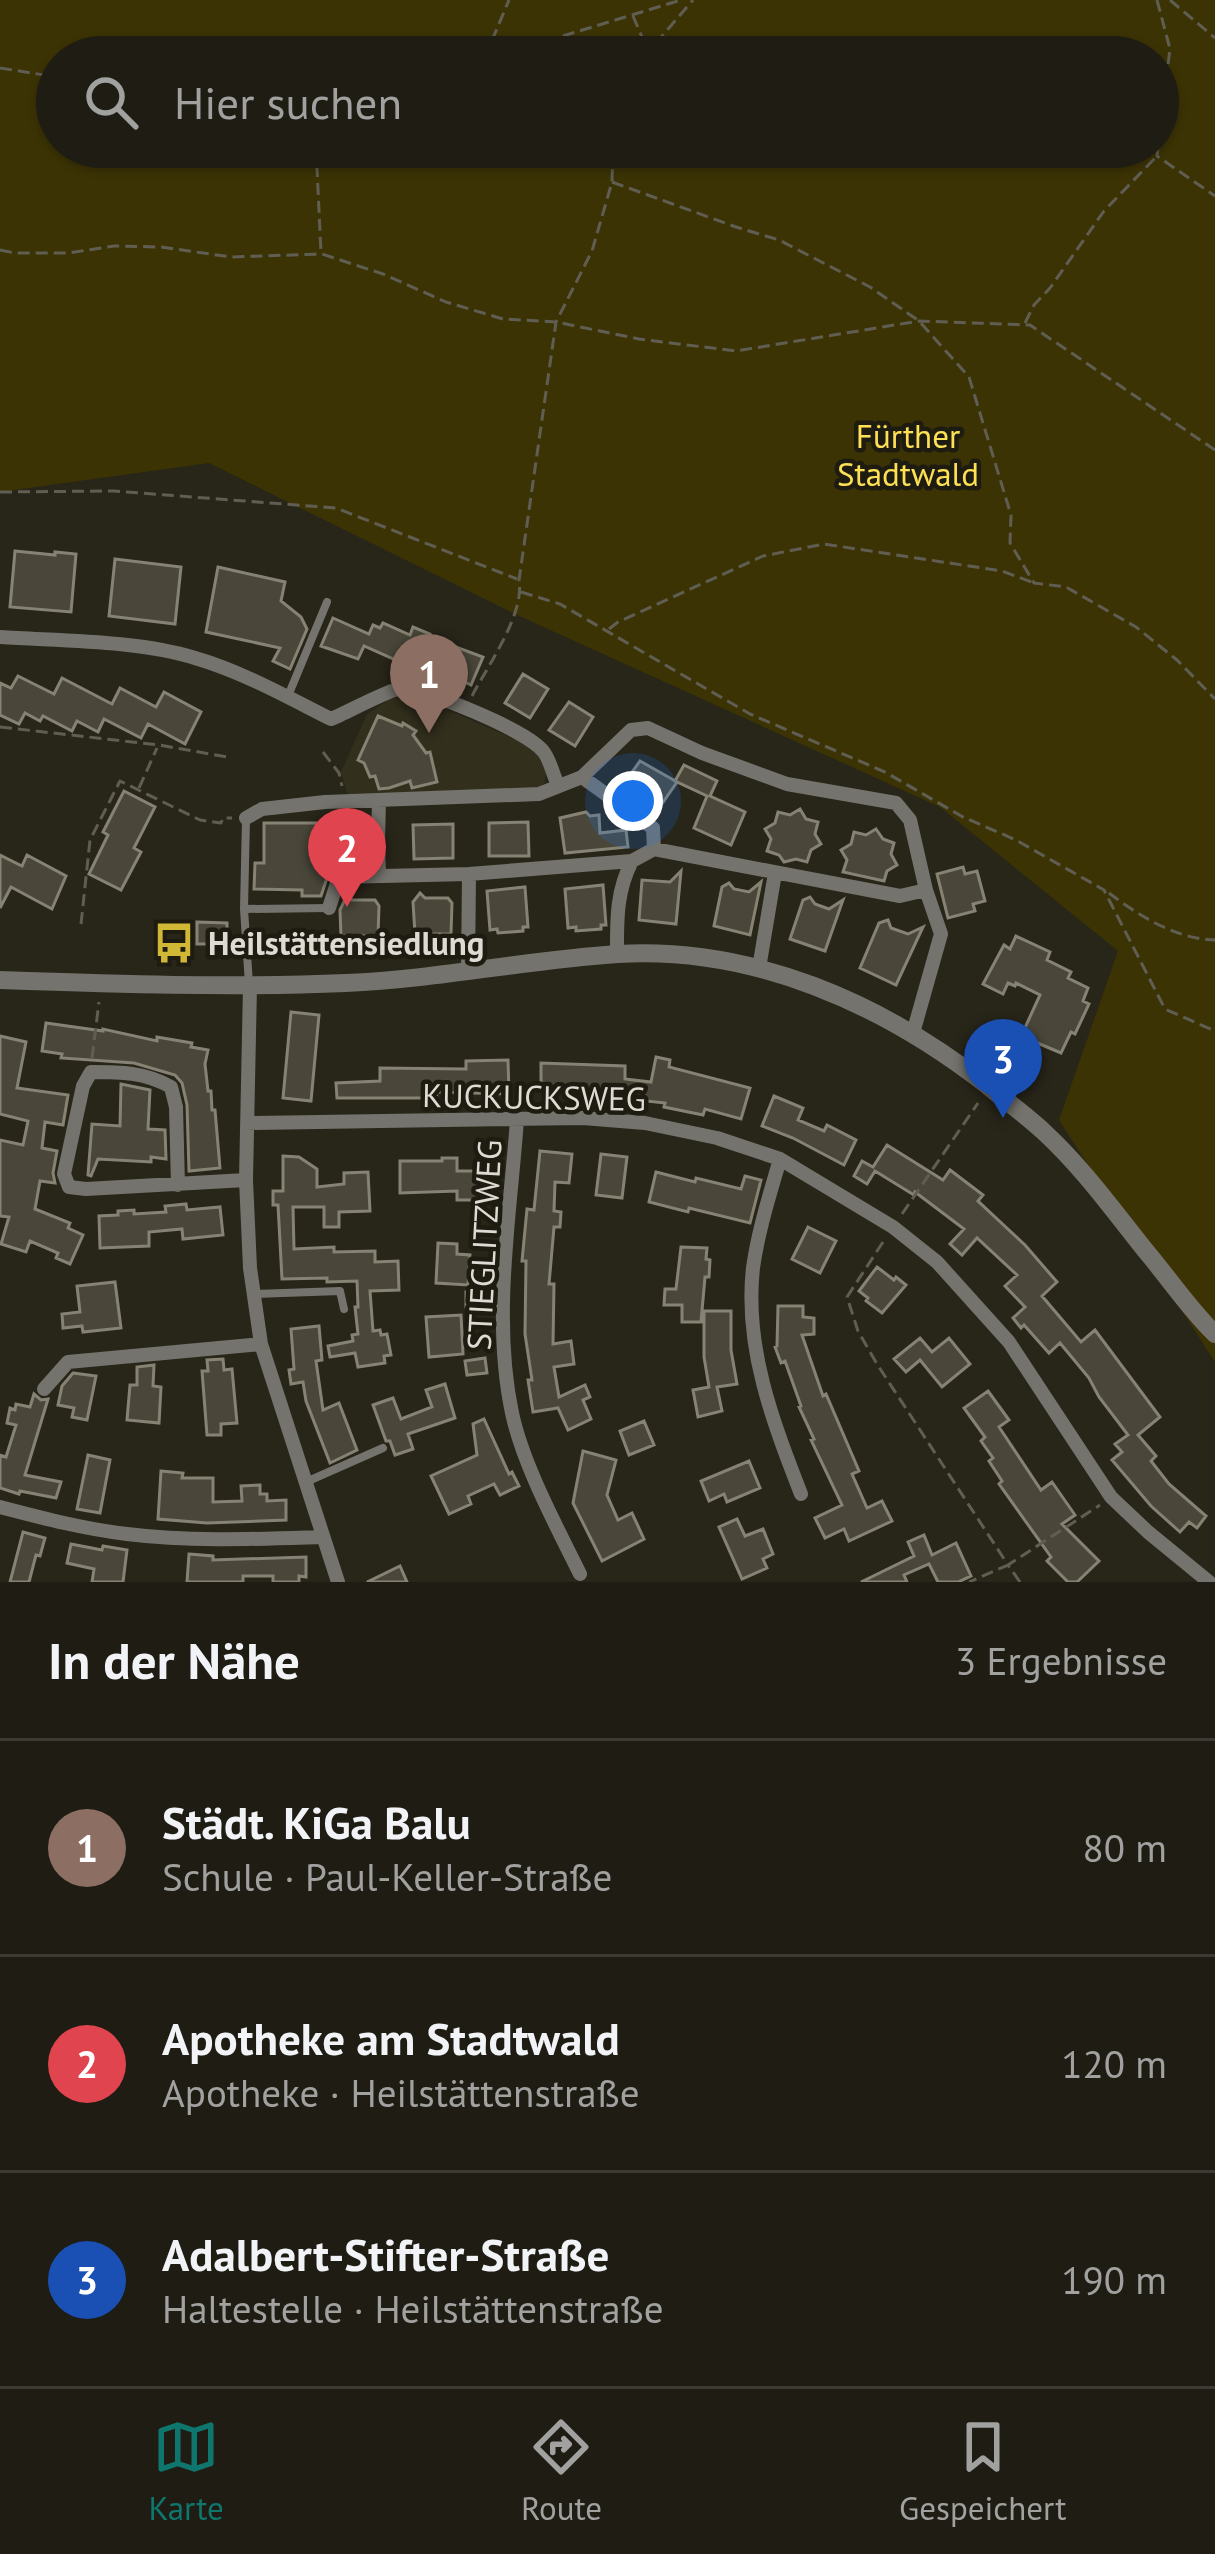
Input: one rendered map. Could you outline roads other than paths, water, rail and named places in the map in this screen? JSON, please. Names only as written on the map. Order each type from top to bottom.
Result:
[{"type":"street","points":[[0,637],[111,643],[193,657],[332,719],[394,689],[412,690],[499,722],[542,750],[558,785]]},
{"type":"street","points":[[246,818],[262,808],[539,794],[583,776],[631,730],[648,728],[787,784],[896,802],[910,820],[941,934],[913,1034]]},
{"type":"street","points":[[583,776],[653,828],[654,849]]},
{"type":"street","points":[[379,800],[379,875]]},
{"type":"street","points":[[329,908],[339,877],[378,841]]},
{"type":"street","points":[[339,877],[469,874],[632,861],[654,849],[900,896],[926,890]]},
{"type":"street","points":[[617,954],[616,905],[632,861]]},
{"type":"street","points":[[468,973],[469,874]]},
{"type":"street","points":[[759,968],[775,874]]},
{"type":"street","points":[[0,980],[250,986],[347,983],[617,954],[701,955],[759,968],[842,997],[913,1034],[989,1087],[1044,1132],[1093,1185],[1215,1334]]},
{"type":"street","points":[[250,986],[246,1180],[261,1344],[338,1582]]},
{"type":"street","points":[[178,1185],[171,1087],[152,1076],[91,1072],[82,1086],[64,1174],[69,1187],[86,1189],[178,1185],[246,1180]]},
{"type":"street","name":"KUCKUCKSWEG","points":[[248,1124],[584,1118],[645,1123],[717,1138],[780,1159],[893,1227],[937,1262],[1010,1342],[1111,1497],[1209,1582]]},
{"type":"street","name":"STIEGLITZWEG","points":[[517,1120],[501,1334],[512,1416],[540,1492],[580,1574]]},
{"type":"street","points":[[780,1159],[753,1269],[754,1334],[766,1404],[801,1494]]},
{"type":"street","points":[[44,1389],[68,1362],[261,1344]]},
{"type":"street","points":[[0,1507],[130,1535],[322,1537]]},
{"type":"lane","points":[[287,697],[327,602]]},
{"type":"lane","points":[[246,818],[244,909],[250,986]]},
{"type":"lane","points":[[244,909],[329,908]]},
{"type":"lane","points":[[254,1294],[340,1291],[344,1310]]},
{"type":"lane","points":[[304,1482],[383,1448]]},
{"type":"place","name":"Städt. KiGa Balu","points":[[429,733]]},
{"type":"place","name":"Apotheke am Stadtwald","points":[[347,907]]},
{"type":"place","name":"Heilstättensiedlung","points":[[174,943]]},
{"type":"place","name":"Adalbert-Stifter-Straße","points":[[1003,1118]]},
{"type":"park label","name":"Fürther Stadtwald","points":[[908,455]]}]
